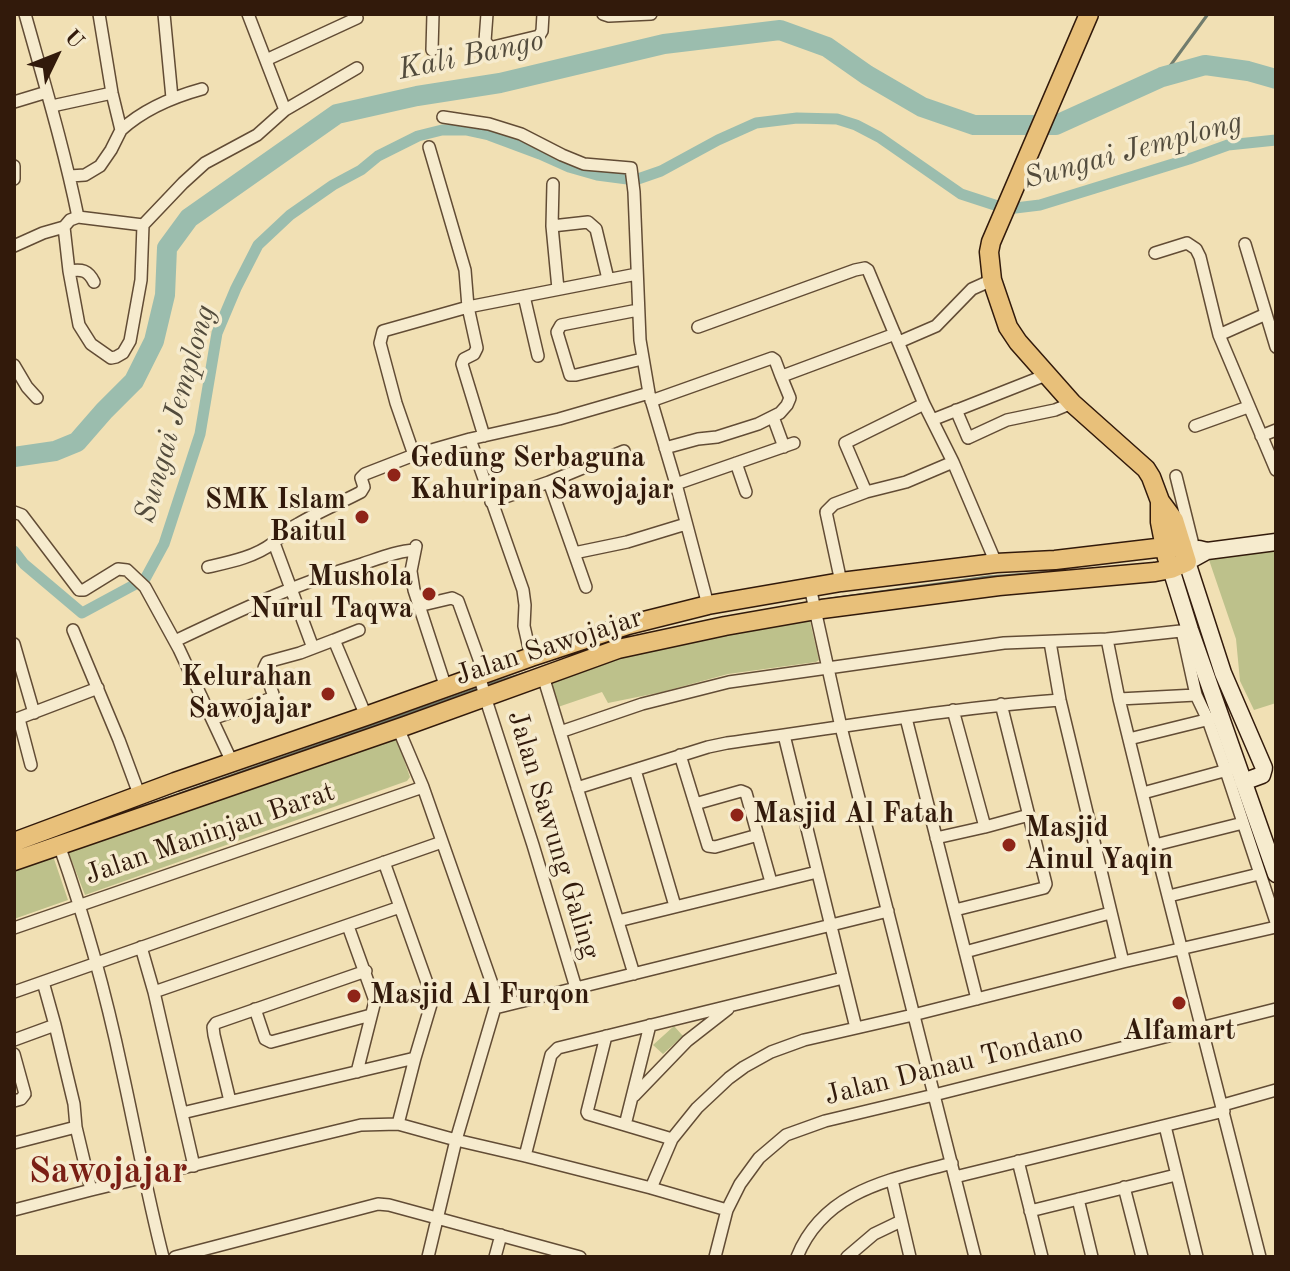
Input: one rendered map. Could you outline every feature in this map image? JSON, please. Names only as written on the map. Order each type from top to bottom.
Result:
[{"type":"main road","points":[[1089,14],[989,252],[992,280],[1008,327],[1046,375],[1072,403],[1141,463],[1151,477],[1160,501],[1174,520],[1186,554]]},
{"type":"main road","name":"Jalan Sawojajar","points":[[14,842],[139,794],[178,792],[400,718],[484,687],[531,657],[562,659],[715,628],[812,600],[841,582],[996,563],[1186,554]]},
{"type":"main road","name":"Jalan Sawojajar","points":[[14,861],[59,845],[178,792],[232,762],[366,716],[400,718],[446,688],[484,687],[543,676],[562,659],[628,625],[708,605],[999,586],[1186,554]]},
{"type":"street","points":[[25,14],[52,106],[78,217]]},
{"type":"street","points":[[99,14],[121,130]]},
{"type":"street","points":[[164,14],[172,98]]},
{"type":"street","points":[[248,14],[285,110]]},
{"type":"street","points":[[432,50],[433,14]]},
{"type":"street","points":[[487,14],[485,41],[493,47],[539,36],[543,14]]},
{"type":"street","points":[[603,14],[651,14]]},
{"type":"street","points":[[266,60],[357,18]]},
{"type":"street","points":[[64,227],[79,325],[91,344],[106,356],[116,357],[123,353],[130,341],[136,312],[141,280],[143,225],[193,173],[257,135],[285,110],[357,68]]},
{"type":"street","points":[[70,176],[85,175],[100,166],[121,130],[141,115],[172,98],[202,89]]},
{"type":"street","points":[[14,102],[47,92]]},
{"type":"street","points":[[52,106],[112,93]]},
{"type":"street","points":[[443,117],[489,124],[521,134],[584,164],[631,168],[642,359],[708,605]]},
{"type":"street","points":[[429,147],[465,270],[468,307],[477,348],[462,364],[484,436]]},
{"type":"street","points":[[14,166],[14,179]]},
{"type":"street","points":[[553,184],[552,226],[558,289]]},
{"type":"street","points":[[14,246],[64,227],[78,217],[143,225]]},
{"type":"street","points":[[552,226],[592,224],[596,229],[608,279]]},
{"type":"street","points":[[1155,253],[1187,243],[1196,249],[1219,335],[1276,470]]},
{"type":"street","points":[[1245,244],[1276,347]]},
{"type":"street","points":[[698,327],[865,268],[868,270],[996,563]]},
{"type":"street","points":[[69,271],[85,270],[94,282]]},
{"type":"street","points":[[414,455],[380,343],[383,331],[468,307],[637,274]]},
{"type":"street","points":[[781,376],[936,326],[972,289],[992,280]]},
{"type":"street","points":[[524,296],[538,356]]},
{"type":"street","points":[[638,310],[561,325],[557,332],[570,375],[642,359]]},
{"type":"street","points":[[1219,335],[1266,314]]},
{"type":"street","points":[[208,567],[249,556],[274,543],[287,530],[363,491],[361,478],[365,474],[414,455],[650,397],[772,358],[775,360],[790,398],[784,409],[758,424],[665,448]]},
{"type":"street","points":[[14,365],[37,398]]},
{"type":"street","points":[[932,420],[1046,375]]},
{"type":"street","points":[[956,410],[968,438],[1007,420],[1046,413],[1072,403]]},
{"type":"street","points":[[866,492],[845,443],[924,404]]},
{"type":"street","points":[[1195,426],[1248,407]]},
{"type":"street","points":[[676,484],[789,445],[773,417]]},
{"type":"street","points":[[1261,436],[1276,430]]},
{"type":"street","points":[[470,439],[523,590],[524,626],[531,657]]},
{"type":"street","points":[[491,502],[624,451]]},
{"type":"street","points":[[841,582],[826,512],[834,504],[906,482],[953,462]]},
{"type":"street","points":[[736,463],[746,492]]},
{"type":"street","points":[[1176,476],[1186,554],[1215,676],[1214,718]]},
{"type":"street","points":[[549,482],[586,587]]},
{"type":"street","points":[[14,512],[22,515],[79,590],[118,569],[127,570],[145,587],[175,641],[232,762]]},
{"type":"street","points":[[574,553],[627,542],[686,524]]},
{"type":"street","points":[[1186,554],[1276,542]]},
{"type":"street","points":[[274,543],[313,648]]},
{"type":"street","points":[[175,641],[290,588],[416,548],[411,571],[418,606],[446,688]]},
{"type":"street","points":[[651,1188],[672,1139],[716,1088],[759,1057],[804,1040],[1276,925],[1267,874],[1238,784],[1214,718],[1196,695],[1186,630],[1186,554]]},
{"type":"street","name":"Jalan Sawung Galing","points":[[418,606],[452,598],[458,601],[576,988]]},
{"type":"street","points":[[812,600],[841,727],[975,1257]]},
{"type":"street","points":[[73,630],[139,794]]},
{"type":"street","points":[[212,719],[274,696],[264,665],[359,630]]},
{"type":"street","points":[[560,732],[642,704],[729,682],[1004,643],[1107,639],[1186,630]]},
{"type":"street","points":[[1143,793],[1238,784],[1262,775],[1264,768],[1215,676],[1186,630]]},
{"type":"street","points":[[1107,639],[1155,845],[1260,1257]]},
{"type":"street","points":[[334,640],[366,716]]},
{"type":"street","points":[[1050,642],[1060,700],[1123,962]]},
{"type":"street","points":[[14,644],[34,713]]},
{"type":"street","points":[[543,676],[634,974]]},
{"type":"street","points":[[31,765],[17,719],[98,688]]},
{"type":"street","points":[[1119,699],[1196,695]]},
{"type":"street","points":[[577,788],[715,745],[953,710],[1060,700]]},
{"type":"street","points":[[955,910],[1046,885],[1001,704]]},
{"type":"street","points":[[953,710],[985,827]]},
{"type":"street","points":[[400,718],[496,995],[428,1257]]},
{"type":"street","points":[[906,718],[977,999]]},
{"type":"street","points":[[1129,739],[1214,718]]},
{"type":"street","points":[[784,735],[856,1028]]},
{"type":"street","points":[[680,755],[706,843],[710,847],[758,835]]},
{"type":"street","points":[[635,770],[675,906]]},
{"type":"street","points":[[1238,784],[1243,823],[1267,874]]},
{"type":"street","name":"Jalan Maninjau Barat","points":[[14,928],[423,787]]},
{"type":"street","points":[[695,804],[744,791],[748,796],[771,882]]},
{"type":"street","points":[[936,838],[1029,815]]},
{"type":"street","points":[[1155,845],[1243,823]]},
{"type":"street","points":[[14,992],[442,842]]},
{"type":"street","points":[[59,845],[96,962],[163,1255]]},
{"type":"street","points":[[384,862],[431,994],[398,1124]]},
{"type":"street","points":[[618,921],[817,872]]},
{"type":"street","points":[[1169,896],[1267,874]]},
{"type":"street","points":[[154,992],[400,907]]},
{"type":"street","points":[[495,1008],[888,911]]},
{"type":"street","points":[[965,952],[1110,913]]},
{"type":"street","points":[[348,926],[375,1001],[357,1072]]},
{"type":"street","points":[[141,947],[194,1166]]},
{"type":"street","points":[[230,1101],[213,1027],[220,1021],[366,971]]},
{"type":"street","points":[[525,1156],[553,1052],[558,1048],[843,978]]},
{"type":"street","points":[[43,982],[74,1104],[76,1127],[91,1190]]},
{"type":"street","points":[[634,1096],[687,1041],[731,1006]]},
{"type":"street","points":[[255,1009],[265,1039],[271,1042],[371,1015]]},
{"type":"street","name":"Jalan Danau Tondano","points":[[715,1257],[727,1210],[751,1167],[786,1135],[825,1121],[1276,1009]]},
{"type":"street","points":[[14,1040],[55,1025]]},
{"type":"street","points":[[625,1125],[650,1025]]},
{"type":"street","points":[[606,1036],[587,1112],[591,1116],[672,1139]]},
{"type":"street","points":[[14,1054],[25,1094],[14,1101]]},
{"type":"street","points":[[182,1113],[415,1058]]},
{"type":"street","points":[[955,1177],[1165,1126],[1276,1091]]},
{"type":"street","points":[[14,1210],[361,1125],[398,1124],[727,1210]]},
{"type":"street","points":[[1165,1126],[1197,1257]]},
{"type":"street","points":[[14,1143],[76,1127]]},
{"type":"street","points":[[1018,1161],[1042,1257]]},
{"type":"street","points":[[797,1257],[811,1231],[834,1207],[859,1191],[952,1163]]},
{"type":"street","points":[[1030,1211],[1176,1175]]},
{"type":"street","points":[[892,1180],[910,1257]]},
{"type":"street","points":[[1124,1187],[1142,1257]]},
{"type":"street","points":[[1078,1199],[1092,1257]]},
{"type":"street","points":[[175,1257],[370,1205],[389,1205],[580,1257]]},
{"type":"street","points":[[847,1257],[874,1234],[901,1221]]},
{"type":"street","points":[[495,1257],[501,1235]]},
{"type":"green space","points":[[1276,546],[1276,703],[1254,710],[1240,681],[1236,639],[1208,557]]},
{"type":"green space","points":[[809,617],[819,660],[816,662],[728,674],[608,703],[602,692],[558,707],[548,678],[604,658]]},
{"type":"green space","points":[[396,737],[410,777],[407,781],[85,895],[68,851]]},
{"type":"green space","points":[[53,856],[68,900],[14,919],[14,870]]},
{"type":"green space","points":[[674,1026],[683,1036],[663,1054],[653,1045]]},
{"type":"waterway","points":[[1162,77],[1208,14]]},
{"type":"waterway","name":"Kali Bango","points":[[14,457],[55,451],[77,442],[134,381],[154,341],[165,295],[167,248],[189,218],[337,114],[417,96],[500,83],[664,44],[780,30],[827,47],[922,107],[974,125],[1056,125],[1162,77],[1205,65],[1248,71],[1276,79]]},
{"type":"waterway","name":"Sungai Jemplong","points":[[14,551],[24,564],[82,613],[145,579],[164,544],[200,434],[217,333],[258,245],[290,215],[333,185],[361,170],[378,156],[418,136],[442,130],[466,130],[489,135],[569,167],[597,175],[635,180],[661,171],[756,123],[797,118],[837,119],[879,137],[961,194],[1007,209],[1040,205],[1228,145],[1276,140]]},
{"type":"waterway","points":[[816,601],[988,577],[1054,572]]},
{"type":"waterway","points":[[487,685],[526,673]]},
{"type":"waterway","points":[[106,820],[480,688]]},
{"type":"place","name":"Gedung Serbaguna Kahuripan Sawojajar","points":[[394,475]]},
{"type":"place","name":"SMK Islam Baitul","points":[[362,517]]},
{"type":"place","name":"Mushola Nurul Taqwa","points":[[429,594]]},
{"type":"place","name":"Kelurahan Sawojajar","points":[[328,694]]},
{"type":"place","name":"Masjid Al Fatah","points":[[737,815]]},
{"type":"place","name":"Masjid Ainul Yaqin","points":[[1009,845]]},
{"type":"place","name":"Masjid Al Furqon","points":[[354,996]]},
{"type":"place","name":"Alfamart","points":[[1179,1003]]},
{"type":"district","name":"Sawojajar","points":[[108,1173]]}]
